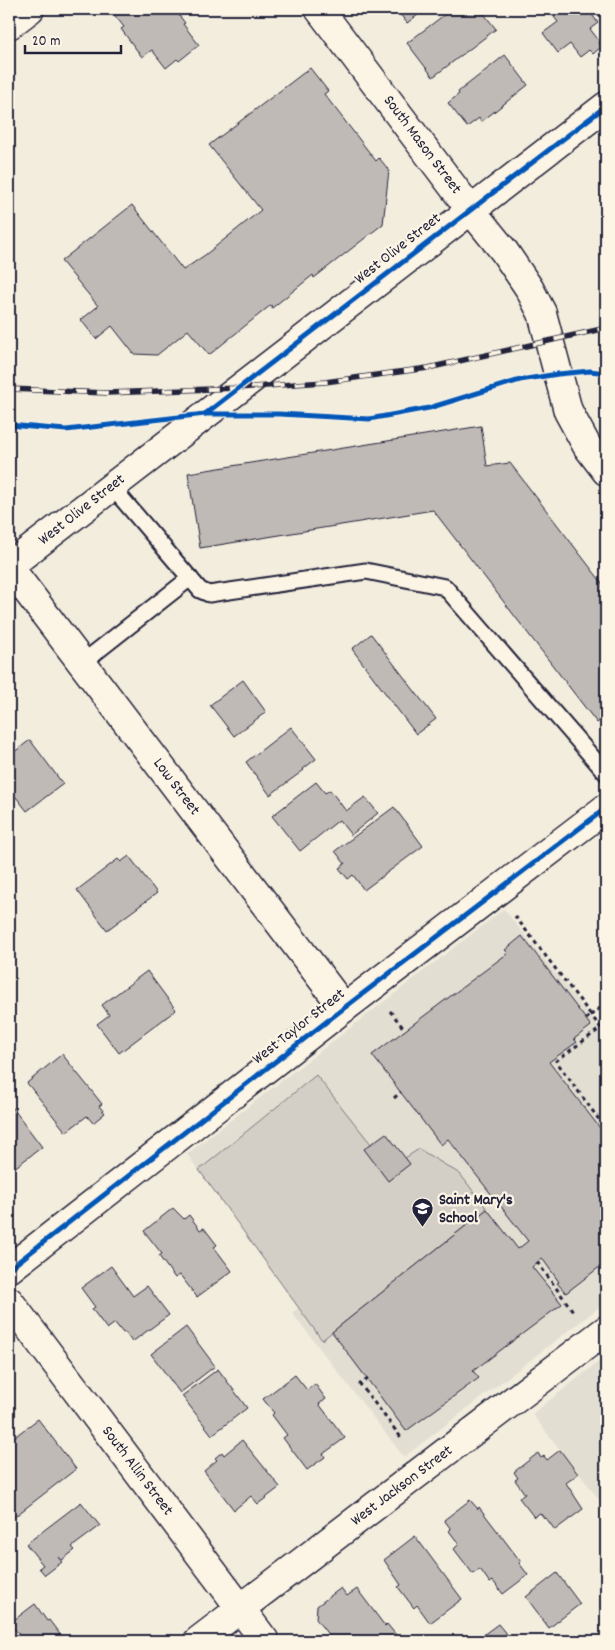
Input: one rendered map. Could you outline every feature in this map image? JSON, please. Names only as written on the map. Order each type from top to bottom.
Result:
[{"type":"street","points":[[9,25],[30,9]]},
{"type":"street","name":"South Mason Street","points":[[319,9],[530,288],[542,313],[568,411],[587,446],[606,471]]},
{"type":"street","name":"West Olive Street","points":[[9,567],[470,209],[606,106]]},
{"type":"street","name":"Low Street","points":[[9,567],[344,1008]]},
{"type":"street","name":"West Taylor Street","points":[[9,1269],[344,1008],[606,808]]},
{"type":"street","name":"South Allin Street","points":[[9,1301],[265,1641]]},
{"type":"street","name":"West Jackson Street","points":[[198,1641],[606,1330]]},
{"type":"lane","points":[[112,486],[200,590],[209,594],[366,571],[445,587],[606,773]]},
{"type":"lane","points":[[82,663],[190,578]]},
{"type":"path","points":[[518,920],[602,1028],[556,1061],[606,1129]]},
{"type":"path","points":[[531,947],[536,943]]},
{"type":"path","points":[[586,1019],[606,1003]]},
{"type":"path","points":[[394,1017],[405,1030]]},
{"type":"path","points":[[394,1098],[401,1092]]},
{"type":"path","points":[[537,1262],[573,1311]]},
{"type":"path","points":[[368,1379],[360,1384],[403,1440]]},
{"type":"shaded area","name":"Saint Mary's School","points":[[504,909],[602,1031],[606,1028],[606,1302],[404,1457],[292,1313],[298,1308],[187,1154]]},
{"type":"shaded area","points":[[316,1075],[371,1144],[405,1158],[419,1149],[460,1174],[487,1209],[322,1340],[199,1170]]},
{"type":"shaded area","points":[[606,1356],[606,1508],[532,1414]]},
{"type":"building","points":[[116,9],[174,9],[199,45],[179,61],[177,59],[166,68],[152,50],[142,57],[121,29],[124,27],[112,12]]},
{"type":"building","points":[[396,9],[426,9],[407,23]]},
{"type":"building","points":[[452,9],[480,9],[496,29],[433,77],[407,43]]},
{"type":"building","points":[[548,9],[588,9],[598,23],[590,29],[600,42],[601,47],[593,54],[589,50],[580,57],[570,44],[558,53],[543,33],[558,22]]},
{"type":"building","points":[[505,55],[528,85],[481,122],[479,118],[467,127],[448,103],[459,94],[458,92]]},
{"type":"building","points":[[310,68],[328,91],[324,94],[376,161],[379,158],[389,170],[383,224],[314,278],[313,275],[272,308],[271,305],[209,355],[188,330],[157,355],[134,354],[112,326],[96,339],[81,320],[98,306],[61,261],[132,205],[183,270],[205,255],[261,210],[209,145]]},
{"type":"building","points":[[481,426],[487,466],[510,463],[606,588],[606,716],[597,723],[433,510],[200,548],[188,473]]},
{"type":"building","points":[[371,634],[436,719],[416,734],[352,649]]},
{"type":"building","points":[[243,680],[266,712],[234,736],[210,705]]},
{"type":"building","points":[[291,727],[316,759],[270,795],[246,762]]},
{"type":"building","points":[[30,740],[63,784],[27,811],[16,797],[11,800],[9,797],[9,756]]},
{"type":"building","points":[[316,782],[325,793],[330,790],[346,811],[365,797],[378,813],[351,835],[339,820],[300,851],[272,816]]},
{"type":"building","points":[[394,807],[423,846],[364,890],[353,875],[348,879],[339,868],[345,864],[335,851]]},
{"type":"building","points":[[129,856],[157,893],[107,930],[77,890],[118,859],[121,862]]},
{"type":"building","points":[[522,936],[591,1026],[574,1039],[577,1042],[549,1062],[606,1136],[606,1262],[566,1293],[557,1283],[559,1282],[542,1258],[532,1267],[562,1304],[473,1371],[479,1378],[406,1431],[332,1332],[487,1209],[518,1249],[528,1241],[448,1139],[441,1145],[372,1055],[508,953],[505,950]]},
{"type":"building","points":[[147,971],[176,1010],[119,1053],[97,1024],[109,1015],[102,1005]]},
{"type":"building","points":[[62,1054],[102,1104],[99,1106],[105,1113],[93,1123],[87,1116],[66,1132],[27,1083]]},
{"type":"building","points":[[9,1103],[42,1147],[9,1172]]},
{"type":"building","points":[[386,1133],[410,1164],[388,1181],[364,1149]]},
{"type":"building","points":[[173,1208],[184,1219],[189,1215],[200,1230],[204,1228],[217,1245],[214,1247],[232,1271],[197,1297],[180,1275],[175,1278],[159,1256],[162,1254],[144,1231]]},
{"type":"building","points":[[111,1266],[133,1296],[147,1286],[169,1315],[132,1342],[115,1323],[107,1329],[92,1309],[95,1307],[81,1288]]},
{"type":"building","points":[[186,1327],[215,1366],[180,1393],[151,1354]]},
{"type":"building","points":[[218,1369],[247,1408],[212,1435],[182,1396]]},
{"type":"building","points":[[295,1375],[307,1390],[315,1384],[326,1399],[319,1404],[345,1438],[323,1454],[325,1457],[307,1470],[283,1438],[287,1435],[263,1399]]},
{"type":"building","points":[[38,1419],[76,1469],[9,1521],[9,1441]]},
{"type":"building","points":[[242,1440],[280,1487],[258,1504],[251,1496],[234,1510],[204,1471],[217,1460],[215,1458],[222,1452],[224,1455]]},
{"type":"building","points":[[560,1450],[578,1474],[566,1483],[583,1509],[555,1530],[540,1513],[534,1517],[519,1498],[525,1494],[515,1480],[518,1478],[514,1472],[538,1453],[541,1458],[544,1456],[547,1460]]},
{"type":"building","points":[[470,1500],[478,1509],[479,1507],[521,1562],[519,1563],[528,1575],[503,1594],[493,1581],[490,1583],[480,1569],[473,1574],[454,1549],[459,1544],[449,1531],[451,1529],[444,1520]]},
{"type":"building","points":[[81,1502],[100,1526],[72,1547],[75,1550],[62,1560],[58,1557],[62,1562],[45,1575],[39,1568],[43,1565],[26,1544]]},
{"type":"building","points":[[415,1536],[462,1599],[430,1623],[417,1605],[414,1608],[398,1587],[401,1585],[384,1560]]},
{"type":"building","points":[[557,1573],[580,1604],[549,1628],[526,1597]]},
{"type":"building","points":[[341,1588],[347,1596],[357,1589],[385,1626],[387,1624],[401,1641],[333,1641],[316,1619],[317,1606]]},
{"type":"building","points":[[35,1604],[65,1641],[24,1641],[10,1623]]},
{"type":"building","points":[[498,1624],[512,1641],[481,1641],[479,1638]]},
{"type":"railway","points":[[9,389],[107,393],[238,388],[325,382],[428,368],[606,328]]},
{"type":"cycle path","points":[[205,414],[606,106]]},
{"type":"cycle path","points":[[9,425],[66,430],[205,414],[279,414],[369,419],[429,408],[520,380],[590,371],[606,373]]},
{"type":"cycle path","points":[[9,1269],[344,1008],[606,808]]},
{"type":"place","name":"Saint Mary's School","points":[[423,1228]]}]
